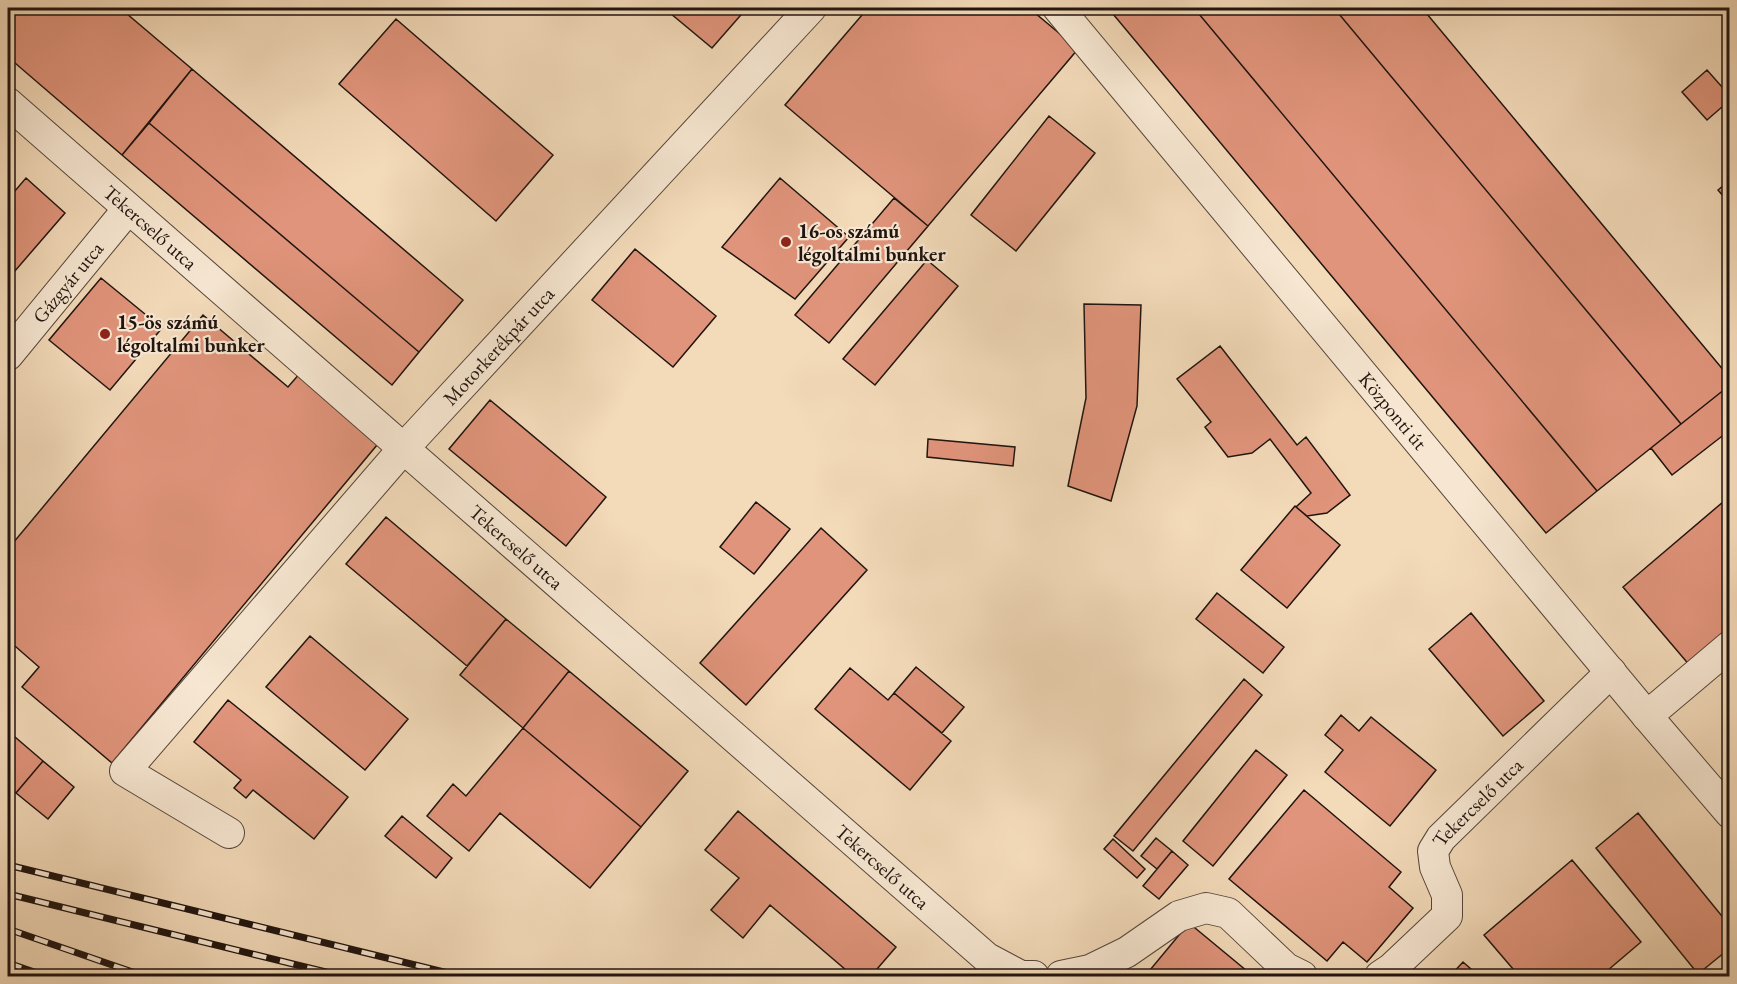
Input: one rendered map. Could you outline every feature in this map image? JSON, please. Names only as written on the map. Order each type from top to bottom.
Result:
[{"type":"street","name":"Motorkerékpár utca","points":[[228,833],[125,771],[402,449],[811,8]]},
{"type":"street","name":"Központi út","points":[[1058,8],[1730,813]]},
{"type":"street","name":"Tekercselő utca","points":[[8,103],[987,958],[1021,976],[1034,976]]},
{"type":"street","name":"Gázgyár utca","points":[[8,356],[128,209]]},
{"type":"street","points":[[1647,716],[1730,646]]},
{"type":"street","name":"Tekercselő utca","points":[[1380,976],[1392,968],[1447,916],[1447,895],[1435,867],[1433,851],[1440,838],[1611,672]]},
{"type":"street","points":[[1061,976],[1090,970],[1127,952],[1179,916],[1206,908],[1228,913],[1286,968],[1302,976]]},
{"type":"building","points":[[8,8],[120,8],[192,69],[122,155],[8,57]]},
{"type":"building","points":[[664,8],[747,8],[712,48]]},
{"type":"building","points":[[868,8],[1029,8],[1078,49],[928,226],[785,105]]},
{"type":"building","points":[[1108,8],[1194,8],[1597,491],[1546,533]]},
{"type":"building","points":[[1194,8],[1334,8],[1681,424],[1597,491]]},
{"type":"building","points":[[1334,8],[1422,8],[1730,378],[1730,385],[1681,424]]},
{"type":"building","points":[[396,19],[553,155],[496,221],[339,84]]},
{"type":"building","points":[[192,69],[463,300],[419,352],[149,123]]},
{"type":"building","points":[[1707,70],[1730,96],[1730,100],[1707,120],[1682,92]]},
{"type":"building","points":[[1049,116],[1095,153],[1016,251],[971,215]]},
{"type":"building","points":[[149,123],[419,352],[392,385],[122,155]]},
{"type":"building","points":[[26,178],[65,213],[8,279],[8,199]]},
{"type":"building","name":"16-os számú légoltalmi bunker","points":[[780,178],[849,237],[795,299],[722,247]]},
{"type":"building","points":[[1730,180],[1730,204],[1718,190]]},
{"type":"building","points":[[894,198],[928,226],[829,343],[795,315]]},
{"type":"building","points":[[635,249],[716,316],[673,367],[592,300]]},
{"type":"building","points":[[927,260],[958,286],[875,385],[843,359]]},
{"type":"building","name":"15-ös számú légoltalmi bunker","points":[[101,278],[162,328],[110,390],[49,340]]},
{"type":"building","points":[[1084,304],[1141,305],[1137,406],[1111,501],[1068,486],[1086,398]]},
{"type":"building","points":[[203,315],[288,387],[301,372],[382,439],[112,763],[22,687],[39,667],[8,640],[8,549]]},
{"type":"building","points":[[1220,346],[1297,445],[1306,437],[1350,495],[1327,513],[1307,516],[1296,507],[1311,493],[1270,439],[1252,453],[1228,457],[1205,427],[1211,422],[1177,379]]},
{"type":"building","points":[[1730,385],[1730,430],[1672,475],[1651,448]]},
{"type":"building","points":[[490,400],[606,497],[566,546],[449,449]]},
{"type":"building","points":[[928,439],[1015,447],[1013,466],[927,457]]},
{"type":"building","points":[[1730,496],[1730,634],[1691,667],[1623,587]]},
{"type":"building","points":[[756,502],[790,529],[754,574],[720,547]]},
{"type":"building","points":[[1295,506],[1340,545],[1287,608],[1241,570]]},
{"type":"building","points":[[386,517],[506,619],[467,666],[346,564]]},
{"type":"building","points":[[821,528],[867,570],[746,705],[700,663]]},
{"type":"building","points":[[1217,593],[1284,647],[1263,673],[1196,619]]},
{"type":"building","points":[[1471,613],[1544,701],[1503,736],[1429,649]]},
{"type":"building","points":[[506,619],[569,671],[523,728],[460,675]]},
{"type":"building","points":[[310,636],[408,719],[365,770],[266,687]]},
{"type":"building","points":[[916,667],[964,707],[942,733],[894,693]]},
{"type":"building","points":[[850,668],[888,700],[894,693],[951,741],[910,790],[815,709]]},
{"type":"building","points":[[569,671],[688,771],[641,827],[523,728]]},
{"type":"building","points":[[1244,679],[1262,695],[1133,851],[1114,836]]},
{"type":"building","points":[[228,700],[348,797],[314,839],[253,790],[246,798],[234,788],[241,780],[194,742]]},
{"type":"building","points":[[1341,715],[1359,731],[1371,717],[1436,770],[1390,826],[1325,772],[1343,750],[1325,735]]},
{"type":"building","points":[[523,728],[641,827],[590,888],[500,813],[469,851],[427,816],[453,784],[466,796]]},
{"type":"building","points":[[8,731],[43,761],[16,793],[8,786]]},
{"type":"building","points":[[1256,750],[1287,775],[1213,866],[1183,841]]},
{"type":"building","points":[[43,761],[74,787],[48,819],[16,793]]},
{"type":"building","points":[[1304,790],[1401,872],[1389,887],[1413,908],[1367,962],[1343,942],[1327,961],[1229,879]]},
{"type":"building","points":[[738,811],[896,947],[871,976],[853,976],[770,905],[743,938],[711,910],[739,878],[705,850]]},
{"type":"building","points":[[1638,813],[1730,926],[1730,948],[1698,974],[1596,848]]},
{"type":"building","points":[[402,816],[452,858],[436,878],[385,836]]},
{"type":"building","points":[[1156,838],[1172,851],[1157,869],[1141,856]]},
{"type":"building","points":[[1113,839],[1145,869],[1137,878],[1104,849]]},
{"type":"building","points":[[1172,851],[1188,865],[1159,899],[1143,886]]},
{"type":"building","points":[[1572,860],[1641,942],[1601,976],[1519,976],[1484,935]]},
{"type":"building","points":[[1189,923],[1253,976],[1145,976]]},
{"type":"building","points":[[1463,962],[1479,976],[1450,976]]},
{"type":"railway","points":[[8,865],[460,976]]},
{"type":"railway","points":[[8,894],[342,976]]},
{"type":"railway","points":[[8,929],[144,976]]},
{"type":"railway","points":[[8,963],[46,976]]},
{"type":"place","name":"16-os számú légoltalmi bunker","points":[[786,242]]},
{"type":"place","name":"15-ös számú légoltalmi bunker","points":[[105,334]]}]
